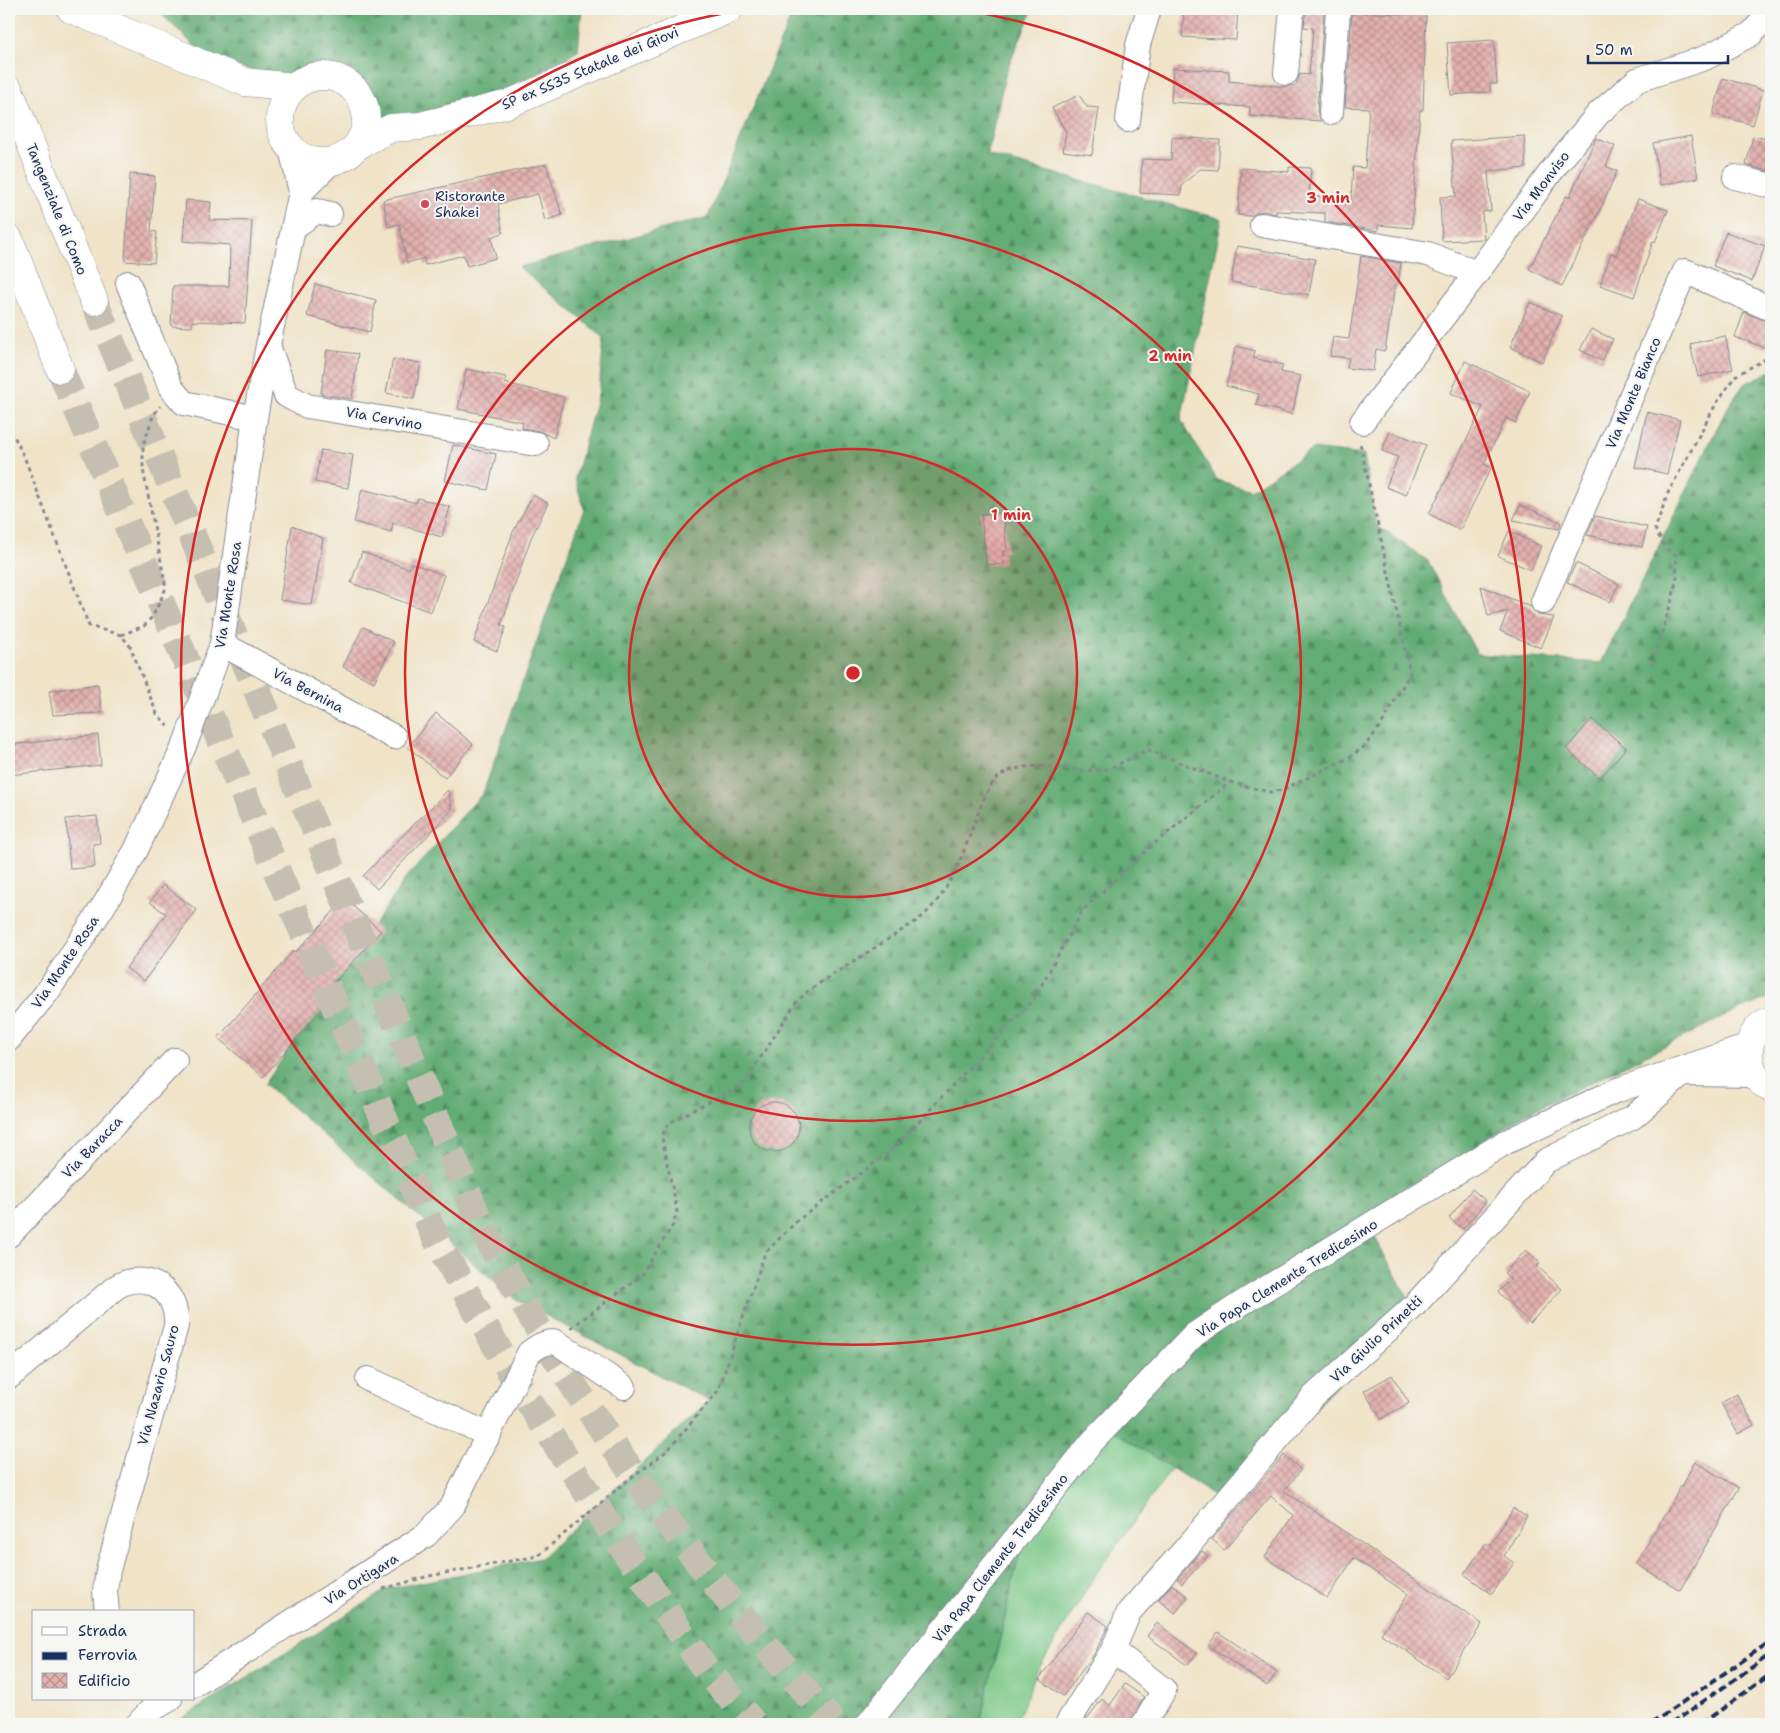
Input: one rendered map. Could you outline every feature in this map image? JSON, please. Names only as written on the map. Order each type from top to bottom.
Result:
[{"type":"main road","points":[[71,9],[245,82],[294,87],[313,78],[333,77],[346,82],[356,92],[363,104],[366,119],[364,133],[357,146]]},
{"type":"main road","name":"SP ex SS35 Statale dei Giovi","points":[[332,161],[346,156],[357,146],[391,128],[420,126],[508,104],[729,9]]},
{"type":"main road","points":[[245,82],[280,124],[284,137],[291,148],[303,158],[317,162],[332,161]]},
{"type":"main road","points":[[280,124],[283,104],[294,87]]},
{"type":"main road","name":"Tangenziale di Como","points":[[9,90],[94,301]]},
{"type":"main road","points":[[363,104],[391,128]]},
{"type":"main road","points":[[9,239],[60,369]]},
{"type":"main road","points":[[1763,1081],[1749,1061],[1749,1046],[1754,1033],[1765,1022],[1771,1020]]},
{"type":"street","points":[[1128,120],[1138,45],[1149,9]]},
{"type":"street","points":[[1286,73],[1292,9]]},
{"type":"street","points":[[1331,112],[1338,9]]},
{"type":"street","name":"Via Monviso","points":[[1362,422],[1477,273],[1553,169],[1598,114],[1637,80],[1705,58],[1751,34],[1771,12]]},
{"type":"street","name":"Via Monte Rosa","points":[[9,1039],[48,990],[106,902],[136,850],[185,744],[222,644],[255,418],[268,345],[301,192],[291,148]]},
{"type":"street","points":[[301,192],[332,161]]},
{"type":"street","points":[[1735,177],[1771,186]]},
{"type":"street","points":[[295,226],[317,211],[330,214]]},
{"type":"street","points":[[1262,225],[1428,254],[1477,273]]},
{"type":"street","name":"Via Monte Bianco","points":[[1542,602],[1685,271],[1771,309]]},
{"type":"street","points":[[128,283],[171,388],[184,402],[255,418]]},
{"type":"street","name":"Via Cervino","points":[[268,345],[286,394],[307,406],[536,444]]},
{"type":"street","name":"Via Bernina","points":[[222,644],[394,737]]},
{"type":"street","name":"Via Papa Clemente Tredicesimo","points":[[868,1724],[1092,1442],[1194,1335],[1250,1298],[1506,1142],[1615,1092],[1677,1074],[1749,1046]]},
{"type":"street","name":"Via Baracca","points":[[9,1235],[175,1060]]},
{"type":"street","name":"Via Papa Clemente Tredicesimo","points":[[1677,1074],[1763,1081]]},
{"type":"street","name":"Via Giulio Prinetti","points":[[1067,1724],[1113,1650],[1129,1612],[1189,1545],[1313,1398],[1413,1307],[1535,1170],[1557,1154],[1633,1117],[1677,1074]]},
{"type":"street","name":"Via Nazario Sauro","points":[[9,1377],[116,1287],[127,1281],[150,1282],[160,1287],[175,1306],[176,1326],[108,1570],[105,1591],[108,1610]]},
{"type":"street","name":"Via Ortigara","points":[[195,1684],[412,1546],[443,1518],[452,1507],[530,1353],[546,1342],[556,1342]]},
{"type":"street","points":[[556,1342],[624,1387]]},
{"type":"street","points":[[368,1379],[489,1435]]},
{"type":"street","points":[[1113,1650],[1164,1690],[1144,1724]]},
{"type":"path","points":[[1652,664],[1677,577],[1676,555],[1666,549],[1655,529],[1668,494],[1716,404],[1735,376],[1771,356]]},
{"type":"path","points":[[121,635],[144,626],[153,616],[166,588],[143,469],[143,446],[154,416],[171,388]]},
{"type":"path","points":[[556,1342],[600,1305],[641,1276],[673,1225],[677,1210],[662,1138],[665,1128],[675,1120],[729,1094],[742,1085],[798,1001],[812,988],[918,920],[935,907],[946,892],[985,797],[997,778],[1015,770],[1034,766],[1104,770],[1148,750],[1230,782],[1269,792],[1282,790],[1347,759],[1365,746],[1383,722],[1410,673],[1360,440],[1362,422]]},
{"type":"path","points":[[9,432],[14,436],[25,459],[89,626],[121,635],[130,646],[157,714],[185,744]]},
{"type":"path","points":[[362,1578],[375,1592],[429,1576],[538,1556],[623,1484],[657,1460],[718,1391],[764,1254],[797,1221],[892,1150],[1034,999],[1083,910],[1149,848],[1230,782]]},
{"type":"green space","points":[[156,9],[582,9],[578,51],[555,65],[508,89],[461,106],[410,116],[382,117],[368,96],[344,72],[319,65],[291,79],[242,68],[201,52]]},
{"type":"green space","points":[[794,9],[1033,9],[1006,72],[987,155],[1222,219],[1181,420],[1217,480],[1251,490],[1313,449],[1364,455],[1376,525],[1428,561],[1477,654],[1601,663],[1726,410],[1744,384],[1771,371],[1771,997],[1736,1011],[1526,1114],[1365,1219],[1413,1307],[1224,1502],[1108,1427],[1022,1543],[980,1724],[173,1724],[387,1589],[541,1558],[709,1401],[516,1300],[265,1084],[406,878],[483,793],[584,509],[575,478],[599,391],[604,338],[519,267],[708,217]]},
{"type":"green space","points":[[1108,1427],[1172,1468],[1098,1571],[1036,1673],[1016,1724],[980,1724],[1022,1543]]},
{"type":"building","points":[[1184,9],[1238,9],[1236,40],[1182,37]]},
{"type":"building","points":[[1306,9],[1324,9],[1317,111],[1321,121],[1249,116],[1250,107],[1171,102],[1173,68],[1229,71],[1229,81],[1285,87],[1296,85],[1300,74],[1309,75],[1313,28],[1304,27]]},
{"type":"building","points":[[1352,12],[1426,15],[1423,110],[1420,110],[1412,228],[1378,225],[1378,231],[1325,222],[1325,213],[1276,211],[1276,214],[1264,211],[1257,212],[1251,216],[1238,215],[1241,168],[1289,172],[1289,167],[1311,168],[1309,196],[1351,198],[1353,167],[1365,168],[1369,108],[1345,107]]},
{"type":"building","points":[[1494,40],[1497,84],[1490,84],[1490,92],[1451,95],[1447,43]]},
{"type":"building","points":[[1723,78],[1763,90],[1753,125],[1713,114]]},
{"type":"building","points":[[1079,95],[1087,107],[1099,108],[1092,155],[1063,151],[1066,132],[1052,108]]},
{"type":"building","points":[[1524,136],[1526,168],[1488,171],[1491,211],[1482,212],[1484,239],[1442,241],[1440,197],[1456,196],[1451,141]]},
{"type":"building","points":[[1691,136],[1698,178],[1660,185],[1653,143]]},
{"type":"building","points":[[1753,136],[1771,140],[1771,172],[1746,165]]},
{"type":"building","points":[[1172,137],[1220,140],[1218,170],[1200,169],[1182,185],[1181,195],[1140,193],[1142,159],[1171,160]]},
{"type":"building","points":[[1596,138],[1615,146],[1606,166],[1617,171],[1601,208],[1562,286],[1529,269],[1566,196],[1569,198]]},
{"type":"building","points":[[546,164],[562,215],[545,221],[538,194],[498,204],[503,233],[491,237],[496,258],[467,266],[464,255],[425,265],[424,258],[407,263],[399,224],[388,227],[383,200]]},
{"type":"building","points":[[130,174],[155,176],[151,231],[157,232],[154,263],[125,261]]},
{"type":"building","points":[[1638,199],[1668,210],[1655,242],[1653,241],[1634,297],[1600,285],[1611,253],[1616,255]]},
{"type":"building","points":[[186,200],[211,202],[209,220],[252,221],[245,323],[192,321],[192,327],[171,326],[173,286],[229,286],[230,245],[183,241]]},
{"type":"building","points":[[1726,232],[1765,246],[1752,281],[1713,266]]},
{"type":"building","points":[[1237,246],[1315,259],[1309,295],[1231,282]]},
{"type":"building","points":[[1361,256],[1401,263],[1398,285],[1395,285],[1385,351],[1376,349],[1373,371],[1347,368],[1349,358],[1330,356],[1333,337],[1349,339]]},
{"type":"building","points":[[315,284],[376,300],[370,332],[307,316]]},
{"type":"building","points":[[1530,302],[1562,316],[1542,362],[1510,347]]},
{"type":"building","points":[[1744,312],[1771,323],[1771,335],[1766,348],[1735,337]]},
{"type":"building","points":[[1591,329],[1613,339],[1602,361],[1580,350]]},
{"type":"building","points":[[1725,336],[1733,369],[1698,377],[1690,344]]},
{"type":"building","points":[[1236,346],[1255,351],[1253,358],[1283,365],[1281,372],[1301,376],[1292,414],[1256,405],[1259,394],[1226,386]]},
{"type":"building","points":[[327,350],[358,354],[352,399],[321,394]]},
{"type":"building","points":[[393,359],[421,363],[414,399],[386,393]]},
{"type":"building","points":[[1465,361],[1530,391],[1516,423],[1506,418],[1484,464],[1491,468],[1460,530],[1429,514],[1483,407],[1451,393]]},
{"type":"building","points":[[466,369],[506,377],[505,383],[564,397],[554,438],[539,431],[522,428],[523,422],[458,409]]},
{"type":"building","points":[[1647,412],[1680,420],[1667,474],[1635,467]]},
{"type":"building","points":[[1390,431],[1426,445],[1406,495],[1386,487],[1398,457],[1382,451]]},
{"type":"building","points":[[453,445],[496,454],[488,490],[445,481]]},
{"type":"building","points":[[321,450],[353,455],[348,488],[315,482]]},
{"type":"building","points":[[362,489],[416,503],[418,498],[450,507],[442,537],[393,523],[391,532],[354,522]]},
{"type":"building","points":[[533,495],[548,503],[531,538],[501,625],[506,627],[497,651],[474,642],[513,532]]},
{"type":"building","points":[[1520,505],[1561,522],[1559,529],[1513,520]]},
{"type":"building","points":[[1003,512],[1007,551],[1003,551],[1004,564],[986,565],[981,514]]},
{"type":"building","points":[[1595,516],[1647,527],[1642,547],[1587,535]]},
{"type":"building","points":[[292,526],[323,538],[312,605],[280,600]]},
{"type":"building","points":[[1509,531],[1541,546],[1531,570],[1498,556]]},
{"type":"building","points":[[362,552],[409,569],[411,563],[444,575],[431,612],[351,583]]},
{"type":"building","points":[[1576,563],[1619,584],[1610,602],[1567,582]]},
{"type":"building","points":[[1481,586],[1531,607],[1538,615],[1554,617],[1541,648],[1500,631],[1508,611],[1488,616]]},
{"type":"building","points":[[363,627],[394,642],[374,682],[343,667]]},
{"type":"building","points":[[98,684],[102,713],[53,715],[49,691]]},
{"type":"building","points":[[436,713],[473,744],[445,778],[408,747]]},
{"type":"building","points":[[1592,719],[1626,748],[1600,778],[1566,749]]},
{"type":"building","points":[[98,735],[101,765],[9,775],[9,745]]},
{"type":"building","points":[[448,790],[452,810],[377,889],[363,876]]},
{"type":"building","points":[[97,816],[100,843],[93,844],[95,867],[70,869],[66,819]]},
{"type":"building","points":[[163,885],[197,910],[144,981],[126,968],[166,914],[150,902]]},
{"type":"building","points":[[345,899],[381,931],[333,984],[339,990],[263,1077],[218,1038],[294,950],[296,952]]},
{"type":"building","points":[[774,1102],[783,1104],[794,1113],[799,1127],[797,1136],[788,1147],[774,1152],[765,1150],[754,1141],[749,1127],[751,1118],[760,1107]]},
{"type":"building","points":[[1472,1189],[1486,1201],[1463,1229],[1449,1218]]},
{"type":"building","points":[[1526,1250],[1540,1263],[1537,1266],[1562,1289],[1530,1323],[1498,1292],[1511,1279],[1504,1273]]},
{"type":"building","points":[[1392,1375],[1409,1403],[1381,1419],[1364,1391]]},
{"type":"building","points":[[1737,1394],[1754,1425],[1738,1434],[1721,1403]]},
{"type":"building","points":[[1284,1455],[1301,1470],[1284,1491],[1482,1624],[1446,1678],[1381,1634],[1408,1594],[1354,1558],[1327,1598],[1265,1557],[1293,1515],[1271,1496],[1224,1550],[1212,1539]]},
{"type":"building","points":[[1695,1462],[1739,1488],[1680,1590],[1636,1564]]},
{"type":"building","points":[[1513,1508],[1527,1516],[1504,1556],[1514,1563],[1492,1594],[1464,1574],[1486,1543],[1490,1546]]},
{"type":"building","points":[[1202,1551],[1208,1556],[1182,1584],[1177,1579]]},
{"type":"building","points":[[1172,1584],[1188,1597],[1175,1613],[1158,1600]]},
{"type":"building","points":[[1088,1612],[1108,1626],[1095,1653],[1063,1696],[1039,1679]]},
{"type":"building","points":[[1157,1623],[1197,1653],[1187,1665],[1147,1636]]},
{"type":"building","points":[[1218,1632],[1277,1672],[1267,1686],[1208,1646]]},
{"type":"building","points":[[1125,1684],[1144,1697],[1130,1724],[1083,1724],[1102,1699],[1110,1705]]},
{"type":"tunnel","points":[[94,301],[483,1230],[544,1338],[609,1439],[644,1489],[717,1586],[834,1724]]},
{"type":"tunnel","points":[[60,369],[435,1237],[514,1378],[611,1530],[706,1670],[754,1724]]},
{"type":"railway","points":[[1651,1724],[1771,1641]]},
{"type":"railway","points":[[1671,1724],[1771,1654]]},
{"type":"railway","points":[[1701,1724],[1771,1674]]},
{"type":"place","name":"Ristorante Shakei","points":[[425,204]]}]
